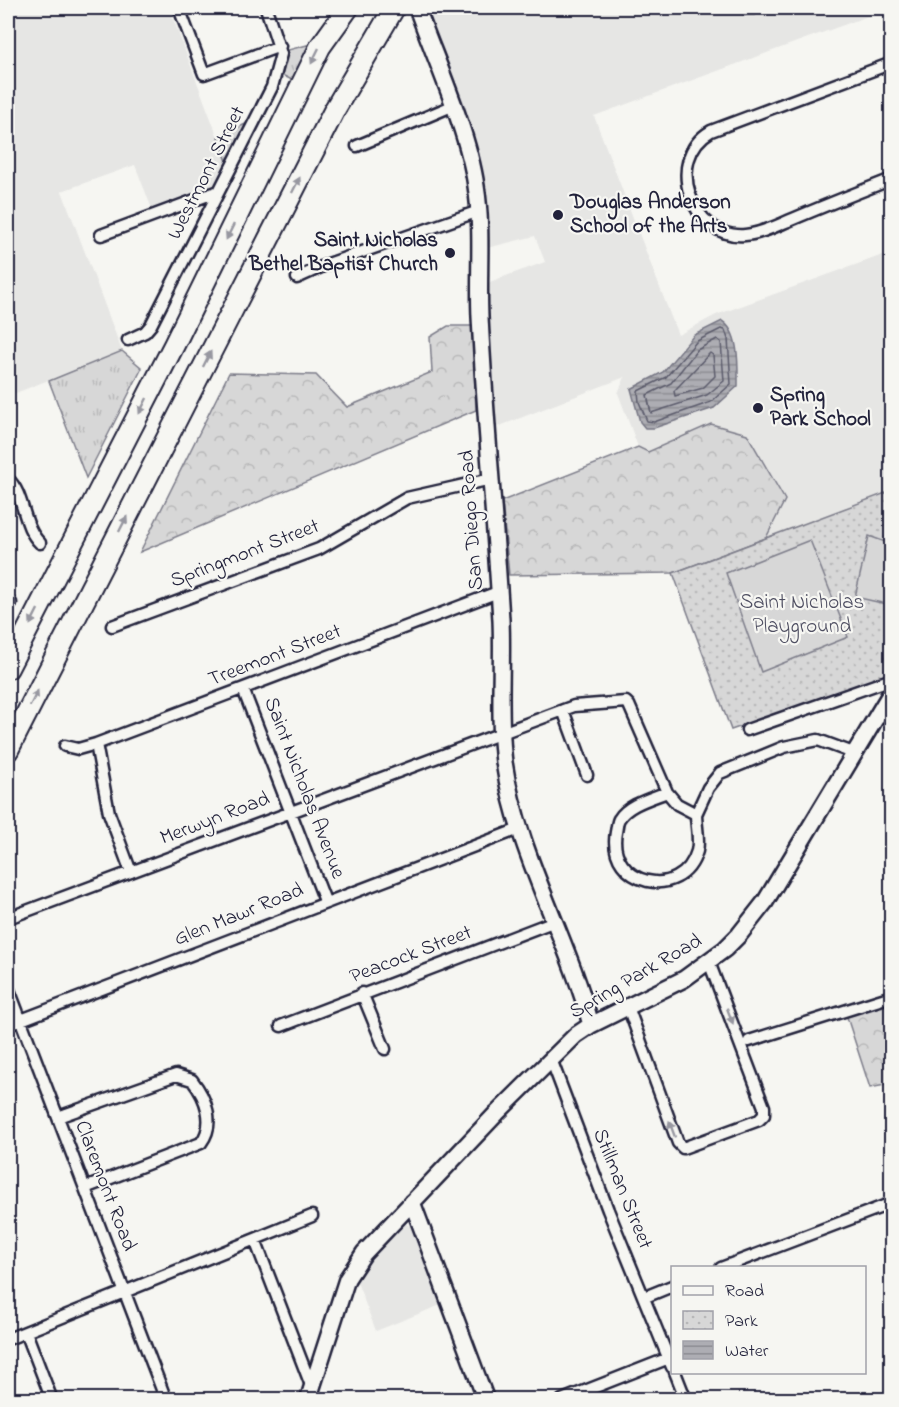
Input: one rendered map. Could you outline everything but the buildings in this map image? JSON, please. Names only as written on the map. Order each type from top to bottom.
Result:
[{"type":"highway","points":[[8,668],[182,329],[320,47],[348,8]]},
{"type":"highway","points":[[8,750],[335,109],[394,8]]},
{"type":"street","points":[[179,8],[204,74],[280,46]]},
{"type":"street","name":"Westmont Street","points":[[128,340],[145,332],[151,325],[272,87],[280,62],[280,46],[266,8]]},
{"type":"street","name":"San Diego Road","points":[[417,8],[473,170],[479,211],[478,274],[498,592],[507,782],[519,829],[555,921],[591,1025]]},
{"type":"street","points":[[746,8],[754,8]]},
{"type":"street","points":[[891,63],[703,136],[688,156],[686,178],[704,219],[725,234],[748,235],[891,179]]},
{"type":"street","points":[[357,146],[452,106]]},
{"type":"street","points":[[101,235],[219,191]]},
{"type":"street","points":[[297,278],[338,260],[479,211]]},
{"type":"street","points":[[8,479],[14,486],[30,531],[40,543]]},
{"type":"street","name":"Springmont Street","points":[[112,626],[319,549],[407,498],[491,479]]},
{"type":"street","name":"Treemont Street","points":[[65,746],[78,749],[96,744],[498,592]]},
{"type":"street","points":[[747,730],[891,679]]},
{"type":"street","name":"Saint Nicholas Avenue","points":[[243,689],[325,902]]},
{"type":"street","name":"Spring Park Road","points":[[312,1395],[347,1279],[370,1245],[551,1059],[591,1025],[684,979],[725,949],[752,920],[856,754],[891,691]]},
{"type":"street","name":"Merwyn Road","points":[[8,918],[574,706],[626,702],[668,792]]},
{"type":"street","points":[[563,710],[587,775]]},
{"type":"street","points":[[696,814],[677,804],[668,792],[631,808],[619,819],[614,842],[620,859],[630,874],[648,882],[660,883],[687,870],[697,850],[696,814],[708,788],[720,772],[797,743],[818,740],[856,754]]},
{"type":"street","points":[[96,744],[109,813],[131,872]]},
{"type":"street","name":"Glen Mawr Road","points":[[8,1025],[519,829]]},
{"type":"street","name":"Peacock Street","points":[[281,1026],[362,993],[555,921]]},
{"type":"street","points":[[628,1007],[678,1143],[683,1148],[759,1120],[764,1115],[764,1107],[709,962]]},
{"type":"street","name":"Claremont Road","points":[[8,987],[166,1400]]},
{"type":"street","points":[[362,993],[385,1049]]},
{"type":"street","points":[[749,1041],[891,996]]},
{"type":"street","name":"Stillman Street","points":[[551,1059],[608,1210],[671,1362]]},
{"type":"street","points":[[58,1117],[176,1075],[192,1080],[205,1103],[209,1126],[201,1143],[85,1188]]},
{"type":"street","points":[[412,1202],[486,1400]]},
{"type":"street","points":[[726,1266],[891,1203]]},
{"type":"street","points":[[8,1339],[312,1216]]},
{"type":"street","points":[[255,1240],[312,1395]]},
{"type":"street","points":[[645,1297],[671,1286]]},
{"type":"street","points":[[26,1332],[52,1400]]},
{"type":"street","points":[[562,1400],[671,1362]]},
{"type":"street","points":[[676,1374],[686,1400]]},
{"type":"shaded area","points":[[8,8],[169,8],[228,164],[218,186],[152,209],[135,165],[62,191],[122,351],[8,396]]},
{"type":"shaded area","name":"Douglas Anderson School of the Arts","points":[[429,8],[871,8],[871,15],[594,116],[678,335],[716,315],[891,252],[891,491],[766,538],[784,500],[711,424],[648,452],[638,447],[618,393],[625,377],[492,429],[484,284],[545,262],[535,236],[483,249],[484,193],[427,20]]},
{"type":"shaded area","points":[[406,1224],[415,1228],[443,1304],[376,1331],[357,1282],[373,1256],[398,1229]]},
{"type":"green space","points":[[311,44],[292,80],[282,75],[288,50]]},
{"type":"green space","points":[[252,121],[228,164],[218,137]]},
{"type":"green space","points":[[448,326],[472,326],[476,410],[140,552],[229,373],[316,375],[347,407],[432,372],[430,337]]},
{"type":"green space","points":[[122,351],[142,368],[86,478],[49,381]]},
{"type":"green space","points":[[711,424],[747,434],[785,500],[766,538],[673,573],[509,575],[502,501],[638,447],[648,452]]},
{"type":"green space","name":"Saint Nicholas Playground","points":[[891,491],[891,668],[887,675],[731,730],[673,573]]},
{"type":"green space","points":[[869,536],[891,544],[891,605],[855,597]]},
{"type":"green space","points":[[810,540],[848,637],[761,672],[726,573]]},
{"type":"green space","points":[[891,1002],[891,1084],[870,1088],[846,1014]]},
{"type":"water","points":[[722,321],[728,326],[735,341],[738,386],[714,408],[654,428],[645,428],[640,422],[631,389],[663,372],[694,335]]},
{"type":"place","name":"Douglas Anderson School of the Arts","points":[[558,215]]},
{"type":"place","name":"Saint Nicholas Bethel Baptist Church","points":[[450,253]]},
{"type":"place","name":"Spring Park School","points":[[758,408]]}]
